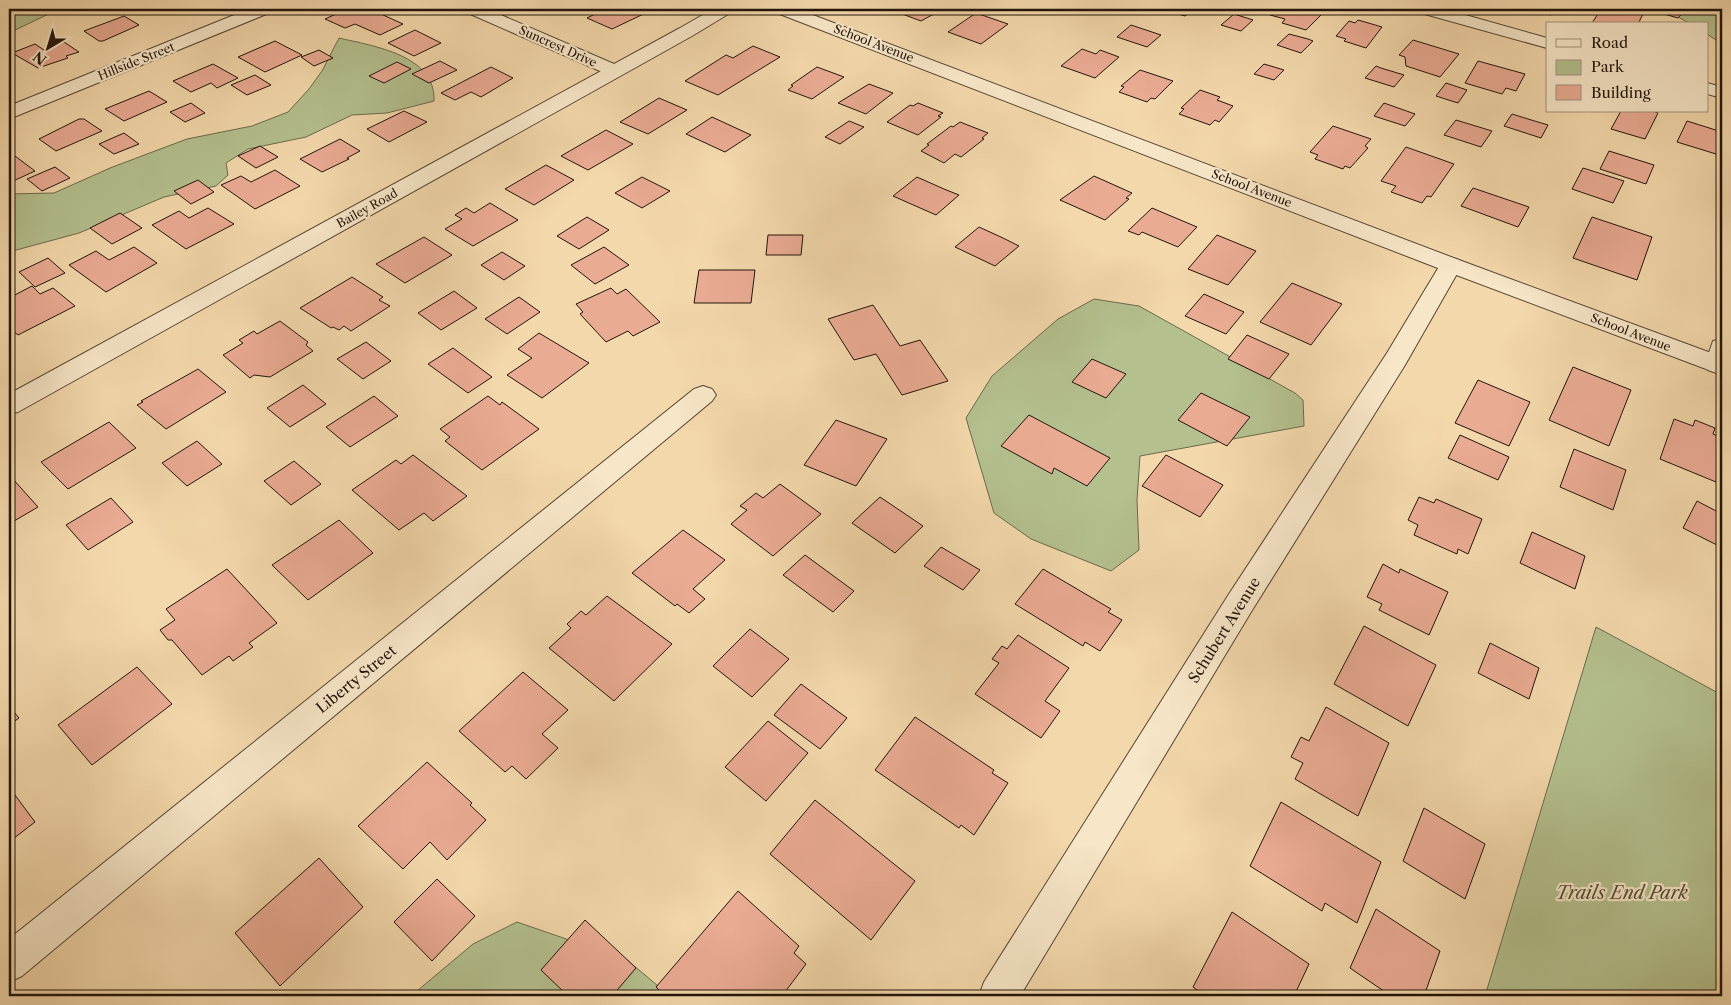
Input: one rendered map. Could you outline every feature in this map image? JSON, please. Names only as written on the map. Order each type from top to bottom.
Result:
[{"type":"street","name":"Hillside Street","points":[[9,113],[264,9]]},
{"type":"street","name":"Suncrest Drive","points":[[474,9],[615,71]]},
{"type":"street","name":"Bailey Road","points":[[9,405],[724,9]]},
{"type":"street","name":"School Avenue","points":[[783,9],[1451,265],[1721,359]]},
{"type":"street","points":[[1427,9],[1546,43]]},
{"type":"street","points":[[1708,88],[1722,92]]},
{"type":"street","name":"Schubert Avenue","points":[[998,996],[1240,603],[1396,359],[1451,265]]},
{"type":"street","name":"Liberty Street","points":[[9,963],[703,395]]},
{"type":"green space","points":[[9,9],[59,9],[9,33]]},
{"type":"green space","points":[[1663,9],[1722,9],[1722,44],[1708,35],[1708,22],[1687,22]]},
{"type":"green space","points":[[339,38],[385,49],[414,63],[425,73],[432,85],[434,101],[387,113],[352,115],[306,137],[248,149],[226,163],[228,175],[216,186],[164,197],[79,233],[9,252],[9,194],[54,193],[110,168],[187,139],[252,126],[288,112],[322,71]]},
{"type":"green space","points":[[1094,299],[1139,306],[1295,393],[1303,400],[1304,426],[1140,456],[1137,500],[1139,550],[1111,571],[1031,539],[994,513],[966,418],[992,376],[1058,319]]},
{"type":"green space","name":"Trails End Park","points":[[1596,627],[1722,695],[1722,996],[1485,996]]},
{"type":"green space","points":[[517,922],[627,960],[670,996],[411,996],[473,944]]},
{"type":"building","points":[[347,9],[370,9],[403,24],[380,35],[355,24],[345,28],[325,19]]},
{"type":"building","points":[[605,9],[654,9],[612,29],[587,18]]},
{"type":"building","points":[[903,9],[943,9],[921,21],[897,12]]},
{"type":"building","points":[[1162,9],[1194,9],[1185,16]]},
{"type":"building","points":[[1276,9],[1312,9],[1323,13],[1306,30],[1282,23],[1285,19],[1270,15]]},
{"type":"building","points":[[1527,9],[1556,9],[1551,15]]},
{"type":"building","points":[[1601,9],[1631,9],[1644,12],[1639,22],[1593,22]]},
{"type":"building","points":[[1651,9],[1686,9],[1678,18]]},
{"type":"building","points":[[976,13],[1008,24],[981,44],[948,32]]},
{"type":"building","points":[[1234,14],[1253,20],[1241,31],[1221,25]]},
{"type":"building","points":[[124,16],[139,25],[103,41],[99,41],[84,31]]},
{"type":"building","points":[[1358,20],[1382,27],[1366,48],[1344,41],[1346,39],[1336,36],[1349,21],[1355,23]]},
{"type":"building","points":[[1131,25],[1161,35],[1147,47],[1117,37]]},
{"type":"building","points":[[415,30],[441,43],[414,56],[388,43]]},
{"type":"building","points":[[1289,34],[1313,41],[1301,53],[1277,45]]},
{"type":"building","points":[[1413,40],[1459,54],[1440,77],[1406,66],[1405,57],[1399,55]]},
{"type":"building","points":[[275,41],[302,55],[265,72],[238,57]]},
{"type":"building","points":[[64,42],[79,52],[66,56],[68,58],[38,68],[12,53],[35,44],[44,50]]},
{"type":"building","points":[[753,46],[780,57],[718,95],[685,81],[726,55],[733,58]]},
{"type":"building","points":[[1082,49],[1096,54],[1100,50],[1119,57],[1095,78],[1061,66]]},
{"type":"building","points":[[319,50],[333,58],[314,66],[301,57]]},
{"type":"building","points":[[440,61],[457,70],[429,83],[412,74]]},
{"type":"building","points":[[1478,61],[1525,74],[1516,91],[1506,88],[1502,94],[1465,83]]},
{"type":"building","points":[[397,62],[411,69],[384,83],[369,76]]},
{"type":"building","points":[[213,64],[238,78],[217,88],[211,83],[191,92],[173,81]]},
{"type":"building","points":[[1264,64],[1284,70],[1274,80],[1254,74]]},
{"type":"building","points":[[1376,66],[1404,75],[1394,87],[1365,78]]},
{"type":"building","points":[[491,67],[513,78],[481,97],[471,92],[455,100],[441,93]]},
{"type":"building","points":[[817,67],[844,77],[812,99],[788,90],[793,86],[791,85]]},
{"type":"building","points":[[1140,70],[1173,81],[1155,99],[1151,98],[1147,102],[1119,92],[1124,87],[1121,86]]},
{"type":"building","points":[[255,75],[271,85],[247,95],[231,85]]},
{"type":"building","points":[[1446,83],[1467,90],[1458,103],[1436,96]]},
{"type":"building","points":[[869,84],[893,93],[866,114],[838,103]]},
{"type":"building","points":[[1200,90],[1220,97],[1217,100],[1233,106],[1219,122],[1215,120],[1210,125],[1179,114],[1184,109],[1181,108]]},
{"type":"building","points":[[149,91],[167,102],[124,121],[105,109]]},
{"type":"building","points":[[659,98],[687,110],[648,134],[620,122]]},
{"type":"building","points":[[191,103],[205,113],[185,122],[170,112]]},
{"type":"building","points":[[918,103],[943,113],[938,116],[941,117],[918,135],[887,122],[910,105],[913,106]]},
{"type":"building","points":[[1384,103],[1415,114],[1405,126],[1374,116]]},
{"type":"building","points":[[404,111],[427,122],[389,142],[367,129]]},
{"type":"building","points":[[1620,112],[1658,113],[1645,139],[1611,129]]},
{"type":"building","points":[[1512,114],[1548,125],[1541,138],[1504,126]]},
{"type":"building","points":[[712,117],[751,135],[725,152],[686,134]]},
{"type":"building","points":[[79,119],[84,119],[102,131],[56,151],[39,139]]},
{"type":"building","points":[[1456,120],[1492,131],[1481,147],[1444,135]]},
{"type":"building","points":[[849,121],[864,127],[840,144],[825,137]]},
{"type":"building","points":[[1687,121],[1722,132],[1722,141],[1716,154],[1677,142]]},
{"type":"building","points":[[960,122],[988,133],[982,138],[984,139],[961,157],[955,154],[944,163],[921,151],[929,145],[927,144],[951,126],[953,127]]},
{"type":"building","points":[[1333,126],[1371,139],[1365,146],[1368,148],[1350,168],[1345,166],[1343,169],[1315,159],[1318,155],[1310,152]]},
{"type":"building","points":[[606,130],[633,144],[588,170],[561,156]]},
{"type":"building","points":[[124,133],[139,144],[114,154],[99,144]]},
{"type":"building","points":[[340,139],[360,151],[347,158],[349,159],[322,172],[300,159]]},
{"type":"building","points":[[260,146],[278,157],[256,168],[238,156]]},
{"type":"building","points":[[1406,147],[1454,164],[1431,197],[1427,196],[1422,203],[1391,192],[1396,186],[1381,181]]},
{"type":"building","points":[[1609,151],[1654,165],[1646,184],[1600,169]]},
{"type":"building","points":[[11,153],[35,171],[11,182],[9,180],[9,155]]},
{"type":"building","points":[[546,165],[574,180],[534,205],[505,189]]},
{"type":"building","points":[[55,167],[70,178],[42,191],[27,179]]},
{"type":"building","points":[[1583,168],[1624,181],[1613,203],[1572,189]]},
{"type":"building","points":[[275,170],[300,186],[255,209],[221,185],[241,176],[251,182]]},
{"type":"building","points":[[1094,176],[1132,193],[1126,198],[1129,199],[1105,220],[1060,200]]},
{"type":"building","points":[[642,177],[670,191],[642,208],[615,193]]},
{"type":"building","points":[[917,177],[959,195],[936,215],[893,196]]},
{"type":"building","points":[[198,180],[214,192],[191,204],[174,191]]},
{"type":"building","points":[[1473,188],[1529,207],[1518,227],[1461,206]]},
{"type":"building","points":[[490,203],[518,220],[473,246],[445,229],[462,219],[455,215],[466,208],[474,213]]},
{"type":"building","points":[[208,208],[234,224],[186,249],[152,225],[179,211],[189,218]]},
{"type":"building","points":[[1152,208],[1197,227],[1178,247],[1142,232],[1139,235],[1128,231]]},
{"type":"building","points":[[120,213],[142,228],[112,244],[90,228]]},
{"type":"building","points":[[587,217],[609,230],[579,249],[557,236]]},
{"type":"building","points":[[1592,217],[1652,237],[1637,280],[1573,258]]},
{"type":"building","points":[[979,227],[1019,246],[995,266],[955,247]]},
{"type":"building","points":[[768,235],[803,235],[801,255],[766,255]]},
{"type":"building","points":[[1217,235],[1256,251],[1228,285],[1188,269]]},
{"type":"building","points":[[424,237],[452,255],[405,283],[376,264]]},
{"type":"building","points":[[134,247],[157,263],[106,292],[69,265],[96,251],[109,260]]},
{"type":"building","points":[[604,247],[629,265],[595,284],[571,265]]},
{"type":"building","points":[[502,252],[525,266],[504,280],[481,265]]},
{"type":"building","points":[[48,258],[65,273],[35,287],[19,272]]},
{"type":"building","points":[[699,270],[755,270],[751,303],[694,303]]},
{"type":"building","points":[[352,277],[383,297],[379,300],[390,306],[351,331],[344,326],[339,330],[331,328],[300,308]]},
{"type":"building","points":[[1292,283],[1342,304],[1311,345],[1260,322]]},
{"type":"building","points":[[32,286],[40,294],[53,288],[75,306],[18,335],[9,328],[9,298]]},
{"type":"building","points":[[611,288],[617,294],[626,289],[660,322],[633,336],[628,331],[606,342],[580,314],[583,312],[576,304]]},
{"type":"building","points":[[454,291],[477,308],[441,330],[418,313]]},
{"type":"building","points":[[1204,294],[1244,312],[1226,334],[1185,316]]},
{"type":"building","points":[[519,297],[540,312],[507,334],[485,319]]},
{"type":"building","points":[[873,305],[900,346],[920,340],[948,381],[902,395],[876,354],[854,360],[828,319]]},
{"type":"building","points":[[280,321],[308,342],[306,345],[313,351],[270,377],[254,375],[250,378],[223,355],[243,343],[239,340],[254,331],[257,334]]},
{"type":"building","points":[[539,333],[589,363],[542,398],[507,375],[532,358],[518,349]]},
{"type":"building","points":[[1247,335],[1289,354],[1269,379],[1228,359]]},
{"type":"building","points":[[366,342],[391,361],[363,379],[337,359]]},
{"type":"building","points":[[453,348],[492,377],[468,393],[428,364]]},
{"type":"building","points":[[1092,359],[1126,374],[1106,398],[1072,382]]},
{"type":"building","points":[[1573,367],[1631,390],[1609,446],[1549,420]]},
{"type":"building","points":[[198,369],[226,392],[166,429],[137,405],[143,402],[141,401]]},
{"type":"building","points":[[1478,380],[1530,402],[1509,446],[1455,423]]},
{"type":"building","points":[[303,385],[326,404],[290,427],[267,408]]},
{"type":"building","points":[[1201,393],[1250,417],[1227,446],[1178,420]]},
{"type":"building","points":[[374,396],[398,416],[350,447],[326,427]]},
{"type":"building","points":[[488,396],[500,405],[502,402],[539,429],[482,470],[445,441],[450,437],[440,429]]},
{"type":"building","points":[[1029,415],[1110,458],[1087,486],[1054,468],[1052,474],[1001,446]]},
{"type":"building","points":[[1674,419],[1693,426],[1695,420],[1715,428],[1713,434],[1722,438],[1722,459],[1716,482],[1660,459]]},
{"type":"building","points":[[836,420],[887,439],[856,486],[804,465]]},
{"type":"building","points":[[109,422],[136,448],[68,489],[41,462]]},
{"type":"building","points":[[1460,435],[1509,457],[1498,480],[1448,458]]},
{"type":"building","points":[[197,441],[222,464],[187,486],[162,463]]},
{"type":"building","points":[[1574,449],[1626,470],[1613,510],[1560,487]]},
{"type":"building","points":[[413,455],[467,496],[433,521],[424,513],[399,530],[352,490],[396,460],[401,464]]},
{"type":"building","points":[[1166,455],[1223,485],[1200,517],[1142,486]]},
{"type":"building","points":[[294,461],[321,484],[291,505],[264,481]]},
{"type":"building","points":[[12,478],[38,507],[9,524],[9,479]]},
{"type":"building","points":[[780,484],[821,514],[773,556],[731,524],[747,510],[740,506],[756,493],[763,498]]},
{"type":"building","points":[[880,497],[923,526],[895,553],[852,523]]},
{"type":"building","points":[[1419,497],[1434,503],[1436,499],[1482,519],[1468,554],[1458,549],[1457,554],[1414,535],[1418,525],[1408,520]]},
{"type":"building","points":[[111,498],[133,522],[88,550],[66,525]]},
{"type":"building","points":[[1697,501],[1722,514],[1721,547],[1683,528]]},
{"type":"building","points":[[339,520],[373,553],[308,600],[272,565]]},
{"type":"building","points":[[683,530],[725,560],[693,589],[705,599],[689,613],[677,604],[675,606],[632,573]]},
{"type":"building","points":[[1532,532],[1585,556],[1575,589],[1520,563]]},
{"type":"building","points":[[941,547],[980,570],[963,590],[924,566]]},
{"type":"building","points":[[805,555],[854,591],[833,612],[783,575]]},
{"type":"building","points":[[1383,564],[1399,573],[1400,569],[1448,592],[1429,635],[1379,610],[1382,604],[1367,597]]},
{"type":"building","points":[[227,569],[277,623],[249,643],[253,647],[233,661],[229,656],[202,675],[172,640],[168,640],[160,630],[175,620],[166,609]]},
{"type":"building","points":[[1043,569],[1111,609],[1108,612],[1122,620],[1100,651],[1085,642],[1083,646],[1015,604]]},
{"type":"building","points":[[607,596],[672,644],[614,701],[549,648],[571,628],[567,624],[581,611],[586,615]]},
{"type":"building","points":[[1364,626],[1436,665],[1408,726],[1334,684]]},
{"type":"building","points":[[750,629],[789,659],[752,697],[713,666]]},
{"type":"building","points":[[1018,635],[1069,668],[1045,701],[1060,711],[1041,738],[975,694],[999,663],[992,659],[1002,646],[1007,649]]},
{"type":"building","points":[[1490,643],[1539,668],[1529,699],[1478,673]]},
{"type":"building","points":[[137,667],[172,704],[92,765],[58,725]]},
{"type":"building","points":[[523,672],[568,710],[542,734],[558,748],[526,779],[512,766],[505,772],[459,731]]},
{"type":"building","points":[[801,684],[847,718],[820,749],[774,715]]},
{"type":"building","points":[[9,706],[19,718],[9,725]]},
{"type":"building","points":[[1326,707],[1389,743],[1358,816],[1295,779],[1303,763],[1291,757],[1301,737],[1309,741]]},
{"type":"building","points":[[915,717],[994,770],[992,773],[1008,783],[974,835],[961,825],[959,828],[875,770]]},
{"type":"building","points":[[768,721],[808,753],[766,801],[725,767]]},
{"type":"building","points":[[427,762],[472,803],[470,805],[486,820],[447,860],[430,842],[403,869],[358,826]]},
{"type":"building","points":[[9,787],[35,822],[9,842]]},
{"type":"building","points":[[815,800],[915,881],[871,940],[770,854]]},
{"type":"building","points":[[1281,802],[1381,862],[1357,923],[1325,903],[1322,911],[1250,866]]},
{"type":"building","points":[[1424,808],[1485,844],[1465,899],[1403,861]]},
{"type":"building","points":[[319,858],[363,907],[280,986],[235,933]]},
{"type":"building","points":[[437,879],[475,916],[432,961],[394,922]]},
{"type":"building","points":[[738,891],[799,946],[794,953],[806,964],[782,996],[665,996],[656,987]]},
{"type":"building","points":[[1376,909],[1440,951],[1424,996],[1391,996],[1350,968]]},
{"type":"building","points":[[1232,912],[1309,964],[1294,996],[1205,996],[1193,987]]},
{"type":"building","points":[[585,920],[636,968],[612,996],[568,996],[541,970]]}]
